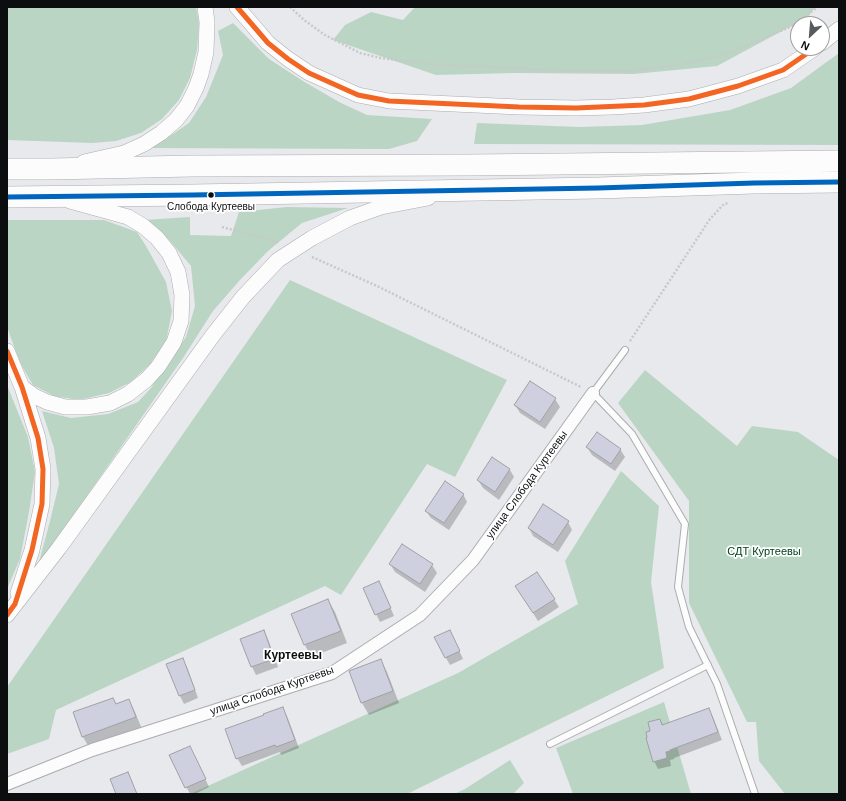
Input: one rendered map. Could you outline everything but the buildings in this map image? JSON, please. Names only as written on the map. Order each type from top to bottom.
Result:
[{"type":"highway","points":[[11,169],[839,161]]},
{"type":"highway","points":[[11,197],[598,188],[754,182],[839,182]]},
{"type":"street","points":[[51,169],[124,153],[144,144],[176,120],[187,106],[201,74],[206,52],[207,22],[205,7]]},
{"type":"street","points":[[237,7],[268,43],[309,73],[358,95],[390,101],[519,107],[576,108],[644,106],[689,99],[738,86],[783,70],[803,56]]},
{"type":"street","points":[[830,36],[839,29]]},
{"type":"street","points":[[11,609],[59,548],[218,329],[243,297],[278,260],[312,238],[350,218],[381,207],[470,190]]},
{"type":"street","points":[[22,387],[34,396],[47,402],[65,407],[87,407],[110,403],[128,394],[140,385],[158,367],[174,342],[181,321],[182,295],[178,272],[169,252],[157,238],[143,226],[128,217],[52,196]]},
{"type":"street","points":[[7,351],[22,387],[38,438],[43,469],[42,504],[32,550],[11,609]]},
{"type":"street","name":"улица Слобода Куртеевы","points":[[7,784],[92,750],[332,673],[420,615],[473,560],[593,393]]},
{"type":"lane","points":[[625,350],[593,393],[632,434],[685,524],[678,587],[689,627],[718,684],[755,794]]},
{"type":"lane","points":[[550,744],[708,665]]},
{"type":"path","points":[[290,7],[304,20],[325,35],[360,53],[381,58],[430,64],[569,71],[631,71],[672,66],[704,60],[728,53],[790,27],[818,7]]},
{"type":"path","points":[[625,350],[710,219],[724,204],[734,202]]},
{"type":"path","points":[[222,227],[278,242],[295,249],[377,286],[593,393]]},
{"type":"green space","points":[[7,7],[196,7],[199,23],[197,50],[190,78],[179,100],[162,119],[141,133],[116,141],[92,143],[7,140]]},
{"type":"green space","points":[[415,7],[815,7],[809,16],[790,16],[790,27],[717,66],[634,74],[514,73],[436,75],[333,40],[345,25],[371,12],[403,20]]},
{"type":"green space","points":[[233,23],[269,59],[339,102],[367,115],[432,119],[417,141],[389,149],[149,148],[189,123],[206,97],[223,55],[218,31]]},
{"type":"green space","points":[[839,53],[839,145],[474,144],[477,123],[579,127],[642,125],[730,110],[791,88]]},
{"type":"green space","points":[[287,207],[348,208],[302,223],[268,251],[213,311],[183,358],[38,566],[59,484],[54,448],[42,411],[71,418],[108,414],[138,402],[151,388],[186,337],[195,306],[191,266],[170,241],[144,220],[190,217],[190,235],[231,236],[239,212]]},
{"type":"green space","points":[[7,220],[104,220],[137,232],[166,282],[172,311],[166,342],[150,364],[131,382],[109,393],[79,400],[54,396],[33,385],[20,363],[7,327]]},
{"type":"green space","points":[[290,280],[507,380],[455,477],[427,464],[341,595],[325,586],[56,710],[49,739],[7,754],[7,687]]},
{"type":"green space","name":"СДТ Куртеевы","points":[[645,370],[737,446],[752,426],[798,432],[839,460],[838,794],[785,794],[759,761],[756,722],[747,722],[689,603],[689,501],[618,403]]},
{"type":"green space","points":[[7,385],[28,437],[35,472],[20,559],[7,589]]},
{"type":"green space","points":[[621,471],[659,506],[651,582],[664,668],[407,794],[190,794],[458,673],[578,604],[565,561]]},
{"type":"green space","points":[[664,702],[691,794],[573,794],[556,748]]},
{"type":"green space","points":[[510,760],[524,783],[513,794],[454,794],[465,789]]},
{"type":"transit line","points":[[237,7],[268,43],[309,73],[358,95],[389,101],[576,108],[644,105],[689,99],[738,86],[783,70],[803,56]]},
{"type":"transit line","points":[[7,197],[598,188],[839,182]]},
{"type":"transit line","points":[[7,351],[22,387],[38,438],[43,469],[42,504],[32,550],[15,604],[7,615]]},
{"type":"place","name":"Слобода Куртеевы","points":[[211,195]]},
{"type":"district","name":"Куртеевы","points":[[293,656]]}]
